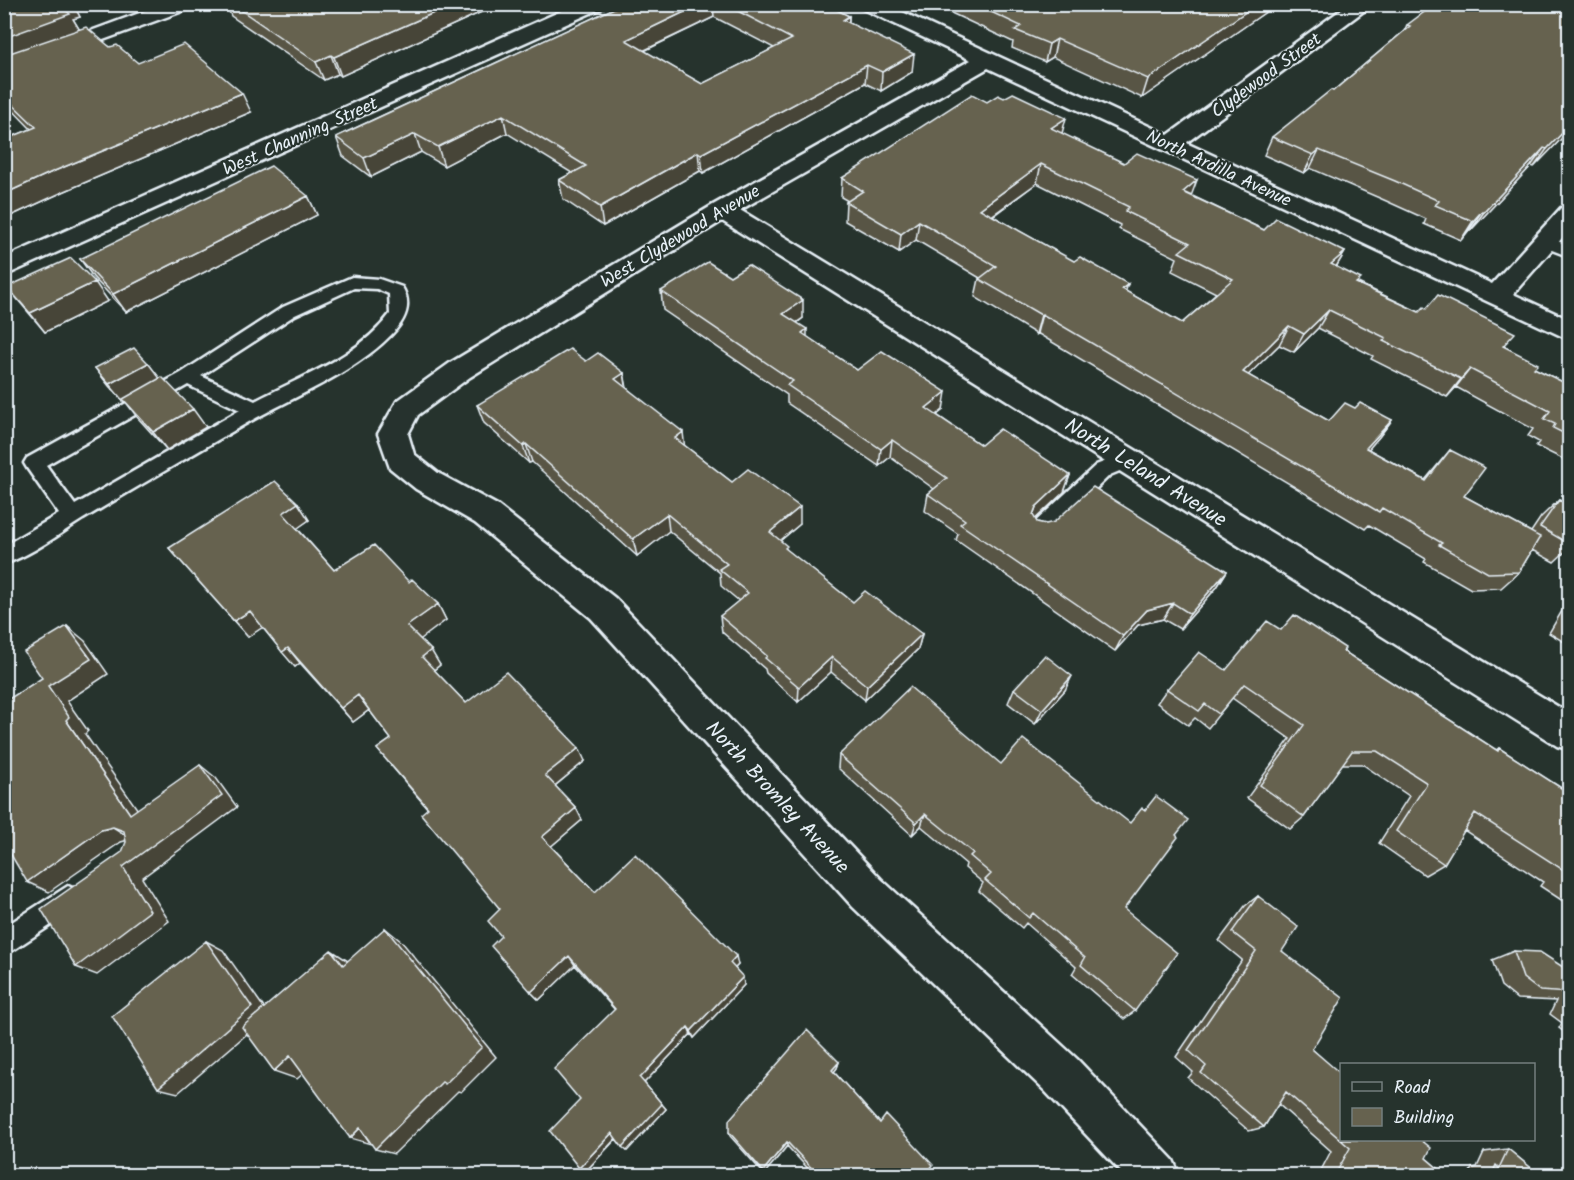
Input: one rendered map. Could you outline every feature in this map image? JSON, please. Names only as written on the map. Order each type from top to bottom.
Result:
[{"type":"street","points":[[4,70],[184,4]]},
{"type":"street","name":"West Channing Street","points":[[4,268],[595,4]]},
{"type":"street","name":"Clydewood Street","points":[[1168,145],[1363,4]]},
{"type":"street","name":"North Ardilla Avenue","points":[[872,5],[1569,331]]},
{"type":"street","name":"West Clydewood Avenue","points":[[393,435],[407,408],[460,370],[722,210],[986,60]]},
{"type":"street","name":"North Leland Avenue","points":[[722,210],[1569,734]]},
{"type":"street","points":[[1496,296],[1569,213]]},
{"type":"street","name":"North Bromley Avenue","points":[[393,435],[401,460],[427,481],[486,514],[603,608],[867,893],[1061,1075],[1157,1176]]},
{"type":"lane","points":[[1545,241],[1569,252]]},
{"type":"lane","points":[[4,556],[72,517],[255,409],[343,362],[379,336],[398,316],[400,300],[396,291],[379,284],[352,282],[290,311],[187,377],[34,463],[72,517]]},
{"type":"lane","points":[[187,377],[255,409]]},
{"type":"lane","points":[[1039,531],[1104,470],[1127,460]]},
{"type":"lane","points":[[4,944],[89,883]]},
{"type":"building","points":[[4,4],[59,4],[70,14],[4,38]]},
{"type":"building","points":[[232,4],[454,4],[334,57],[331,55],[316,62]]},
{"type":"building","points":[[623,4],[701,4],[626,40],[702,84],[792,39],[724,4],[825,4],[849,16],[843,20],[914,54],[882,72],[867,65],[701,154],[698,152],[600,207],[559,180],[586,166],[503,115],[438,147],[415,134],[364,158],[336,137]]},
{"type":"building","points":[[974,4],[1257,4],[1148,79],[1057,39],[1049,44],[1015,30],[1021,26]]},
{"type":"building","points":[[1435,4],[1569,4],[1569,126],[1547,149],[1544,148],[1473,221],[1435,205],[1439,201],[1395,181],[1319,150],[1313,155],[1272,137],[1331,90],[1333,91],[1410,26],[1407,25]]},
{"type":"building","points":[[86,27],[110,47],[117,45],[138,63],[184,44],[242,93],[4,194],[4,140],[36,127],[4,96],[4,82],[8,81],[4,77],[4,55]]},
{"type":"building","points":[[1013,93],[1066,118],[1051,128],[1124,163],[1137,153],[1197,180],[1183,192],[1264,230],[1276,218],[1345,252],[1331,264],[1361,279],[1356,283],[1419,312],[1424,307],[1426,309],[1438,295],[1515,333],[1503,346],[1538,364],[1534,368],[1569,385],[1569,436],[1553,428],[1555,424],[1544,419],[1550,411],[1470,369],[1461,379],[1383,341],[1386,338],[1329,310],[1304,334],[1289,326],[1243,372],[1329,421],[1345,403],[1355,408],[1360,403],[1392,420],[1366,448],[1426,481],[1450,450],[1485,468],[1464,496],[1540,537],[1519,572],[1488,573],[1382,508],[1379,512],[979,279],[996,266],[919,221],[901,234],[846,202],[863,191],[842,178],[972,94],[987,102],[998,95],[1004,98]],"holes":[[[1041,164],[1129,207],[1125,211],[1190,243],[1179,252],[1233,279],[1182,323],[1122,289],[1128,284],[1080,257],[1074,261],[980,209]]]},
{"type":"building","points":[[271,166],[308,196],[113,294],[80,259]]},
{"type":"building","points":[[71,258],[95,282],[30,313],[7,287]]},
{"type":"building","points":[[708,262],[730,276],[748,265],[803,300],[783,314],[807,329],[802,333],[857,370],[882,351],[946,392],[926,408],[981,445],[1000,429],[1070,475],[1036,507],[1033,515],[1037,522],[1046,524],[1054,522],[1093,487],[1227,571],[1190,614],[1173,603],[1147,610],[1123,636],[960,524],[965,520],[928,494],[947,478],[892,440],[881,449],[787,385],[793,381],[661,291]]},
{"type":"building","points":[[134,348],[148,363],[109,384],[95,368]]},
{"type":"building","points":[[570,349],[586,361],[598,353],[624,373],[615,379],[683,432],[675,438],[732,482],[748,469],[800,507],[770,532],[787,546],[785,548],[853,602],[865,591],[922,634],[867,686],[832,657],[799,687],[720,616],[748,593],[719,569],[727,564],[667,514],[633,539],[526,444],[523,446],[477,405]]},
{"type":"building","points":[[162,377],[193,409],[153,432],[123,399]]},
{"type":"building","points":[[275,481],[298,503],[283,513],[334,570],[374,545],[409,582],[412,579],[438,604],[407,626],[431,650],[422,657],[466,703],[506,672],[579,748],[545,775],[576,808],[542,837],[595,892],[635,854],[736,956],[730,963],[743,977],[691,1031],[688,1027],[640,1078],[662,1104],[622,1147],[612,1133],[579,1168],[550,1131],[580,1100],[554,1069],[615,1009],[569,956],[531,992],[491,946],[501,936],[488,921],[500,909],[421,814],[428,808],[377,749],[391,739],[358,695],[341,708],[288,648],[282,652],[250,611],[234,621],[169,548]]},
{"type":"building","points":[[1559,500],[1569,505],[1569,544],[1540,527]]},
{"type":"building","points":[[1294,615],[1345,648],[1343,651],[1498,751],[1499,748],[1569,793],[1569,880],[1563,876],[1565,871],[1475,813],[1444,864],[1396,831],[1427,783],[1377,751],[1352,751],[1304,817],[1260,785],[1304,725],[1244,684],[1219,714],[1205,704],[1199,711],[1167,689],[1199,652],[1226,670],[1267,621],[1281,630]]},
{"type":"building","points":[[67,626],[91,659],[48,686],[69,717],[66,720],[130,814],[200,765],[222,795],[123,867],[150,911],[76,967],[41,909],[122,852],[126,842],[124,831],[113,827],[101,830],[27,882],[4,843],[4,702],[42,678],[24,652]]},
{"type":"building","points":[[1045,655],[1072,676],[1042,710],[1014,689]]},
{"type":"building","points":[[910,687],[1001,764],[1023,739],[1130,823],[1156,796],[1188,820],[1176,835],[1178,837],[1124,909],[1177,953],[1135,1011],[1081,965],[1085,958],[1033,913],[1029,918],[985,880],[991,874],[970,856],[973,853],[925,814],[916,823],[839,755]]},
{"type":"building","points":[[1258,896],[1298,927],[1282,951],[1343,998],[1312,1049],[1340,1073],[1340,1139],[1286,1092],[1264,1127],[1201,1073],[1206,1066],[1188,1050],[1256,951],[1232,932]]},
{"type":"building","points":[[385,928],[482,1047],[445,1084],[442,1082],[375,1149],[360,1128],[350,1138],[290,1056],[274,1071],[242,1027],[331,950],[343,965]]},
{"type":"building","points":[[206,941],[252,1007],[158,1088],[112,1016]]},
{"type":"building","points":[[1514,951],[1540,952],[1569,971],[1569,993],[1540,991],[1523,978]]},
{"type":"building","points":[[807,1030],[839,1062],[832,1070],[880,1123],[886,1115],[933,1165],[927,1176],[819,1176],[787,1142],[763,1171],[729,1132],[729,1120]]},
{"type":"building","points":[[1342,1141],[1422,1141],[1431,1148],[1426,1158],[1447,1176],[1339,1176],[1336,1173],[1350,1148]]},
{"type":"building","points":[[1508,1149],[1541,1176],[1491,1176],[1496,1165],[1499,1168]]}]
